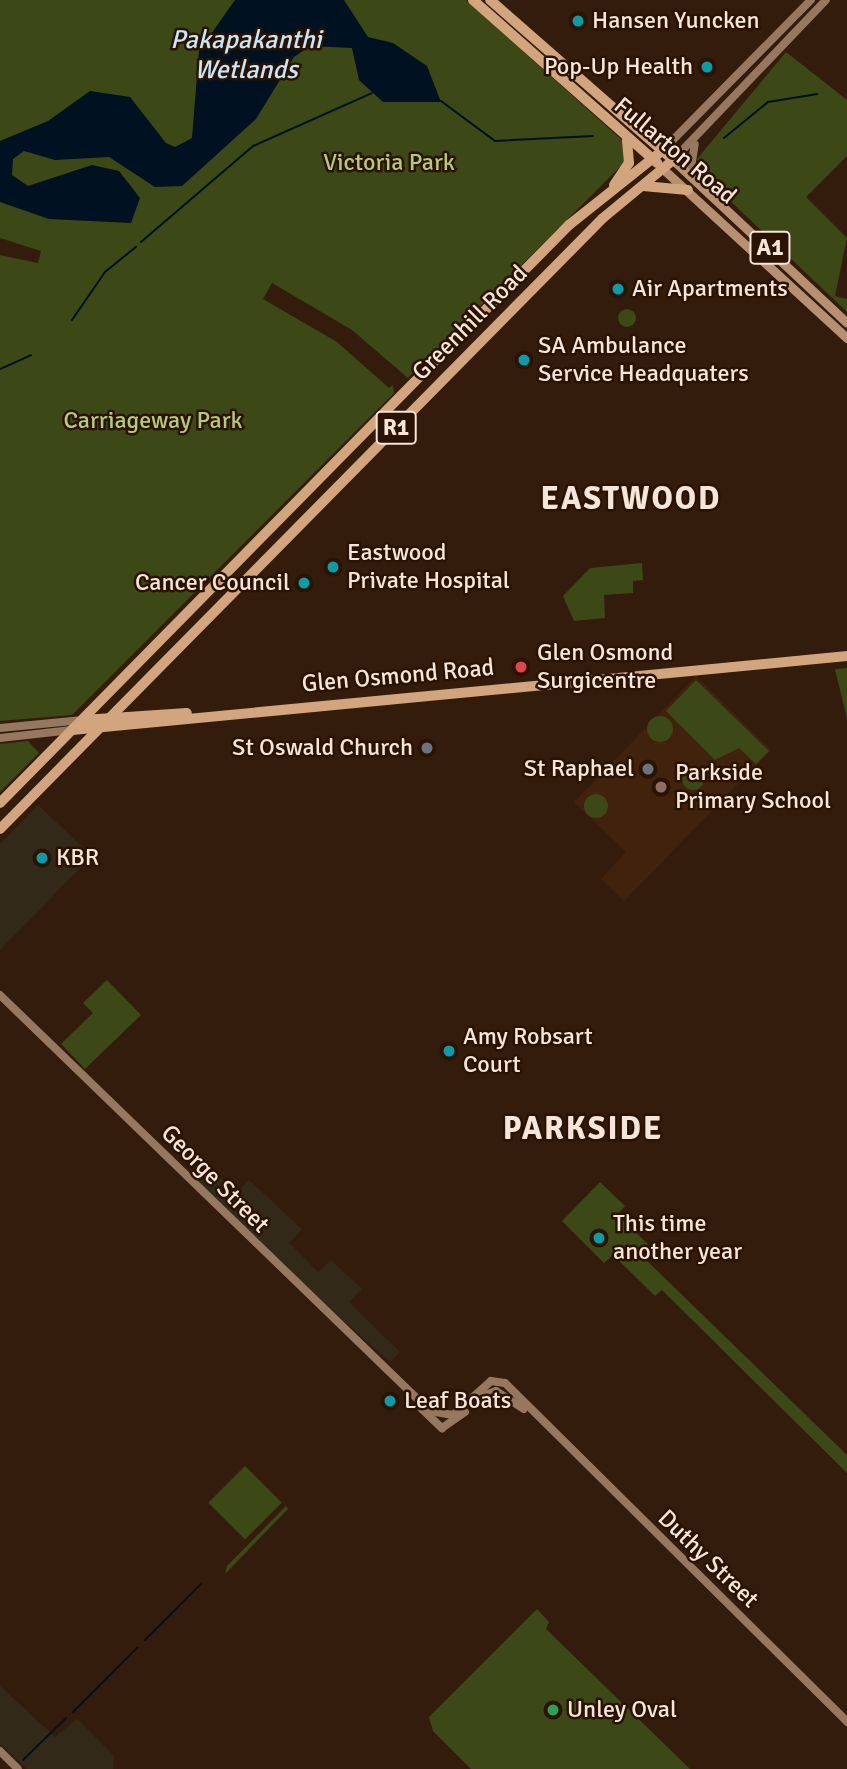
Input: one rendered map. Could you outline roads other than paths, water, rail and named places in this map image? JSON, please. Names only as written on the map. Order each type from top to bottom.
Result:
[{"type":"highway","name":"Fullarton Road","points":[[473,0],[663,169]]},
{"type":"highway","name":"Fullarton Road","points":[[490,0],[673,160]]},
{"type":"highway","name":"R1","points":[[608,193],[629,163],[626,138]]},
{"type":"highway","name":"Greenhill Road","points":[[0,803],[608,193],[662,151]]},
{"type":"highway","name":"Greenhill Road","points":[[0,829],[603,218],[673,160]]},
{"type":"highway","points":[[642,187],[688,190]]},
{"type":"highway","name":"Glen Osmond Road","points":[[72,730],[100,729],[203,715],[847,656]]},
{"type":"highway","points":[[130,698],[134,712],[147,716]]},
{"type":"highway","name":"Glen Osmond Road","points":[[83,720],[203,715]]},
{"type":"main road","name":"Fullarton Road","points":[[673,160],[847,323]]},
{"type":"main road","name":"Fullarton Road","points":[[663,169],[847,338]]},
{"type":"street","name":"Greenhill Road","points":[[662,151],[811,0]]},
{"type":"street","name":"Greenhill Road","points":[[673,160],[696,141],[826,0]]},
{"type":"street","points":[[690,174],[696,141]]},
{"type":"street","name":"Glen Osmond Road","points":[[0,728],[83,720]]},
{"type":"street","name":"Glen Osmond Road","points":[[0,738],[72,730]]},
{"type":"street","name":"George Street","points":[[0,995],[442,1428],[482,1394],[496,1391]]},
{"type":"street","name":"George Street","points":[[404,1388],[447,1417],[499,1380]]},
{"type":"street","name":"Duthy Street","points":[[499,1380],[847,1722]]},
{"type":"street","name":"Duthy Street","points":[[496,1391],[543,1424]]},
{"type":"street","points":[[0,1751],[18,1769]]},
{"type":"water","name":"Pakapakanthi Wetlands","points":[[235,0],[344,0],[368,37],[393,43],[427,66],[441,102],[383,102],[359,80],[352,48],[310,46],[294,57],[256,119],[182,186],[155,187],[109,157],[55,160],[24,151],[13,159],[12,175],[28,186],[92,165],[119,171],[140,198],[131,223],[49,219],[0,202],[0,141],[48,121],[90,91],[130,97],[166,143],[175,147],[192,138],[199,51]]},
{"type":"waterway","points":[[141,242],[253,146],[372,93]]},
{"type":"waterway","points":[[724,138],[768,102],[817,94]]},
{"type":"waterway","points":[[441,101],[495,141],[593,136]]},
{"type":"waterway","points":[[72,320],[105,272],[136,247]]},
{"type":"waterway","points":[[0,369],[31,355]]},
{"type":"waterway","points":[[145,1640],[201,1584]]},
{"type":"waterway","points":[[73,1712],[137,1648]]},
{"type":"waterway","points":[[23,1760],[66,1718]]},
{"type":"place","name":"Hansen Yuncken","points":[[578,21]]},
{"type":"place","name":"Pop-Up Health","points":[[707,67]]},
{"type":"place","name":"Air Apartments","points":[[618,289]]},
{"type":"place","name":"SA Ambulance Service Headquaters","points":[[524,360]]},
{"type":"place","name":"Eastwood Private Hospital","points":[[333,567]]},
{"type":"place","name":"Cancer Council","points":[[304,583]]},
{"type":"place","name":"Glen Osmond Surgicentre","points":[[521,667]]},
{"type":"place","name":"St Oswald Church","points":[[427,748]]},
{"type":"place","name":"St Raphael","points":[[648,769]]},
{"type":"place","name":"Parkside Primary School","points":[[661,787]]},
{"type":"place","name":"KBR","points":[[42,858]]},
{"type":"place","name":"Amy Robsart Court","points":[[449,1051]]},
{"type":"place","name":"This time another year","points":[[599,1238]]},
{"type":"place","name":"Leaf Boats","points":[[390,1401]]},
{"type":"place","name":"Unley Oval","points":[[553,1710]]},
{"type":"district","name":"EASTWOOD","points":[[631,499]]},
{"type":"district","name":"PARKSIDE","points":[[583,1129]]},
{"type":"park label","name":"Victoria Park","points":[[389,163]]},
{"type":"park label","name":"Carriageway Park","points":[[153,421]]}]
